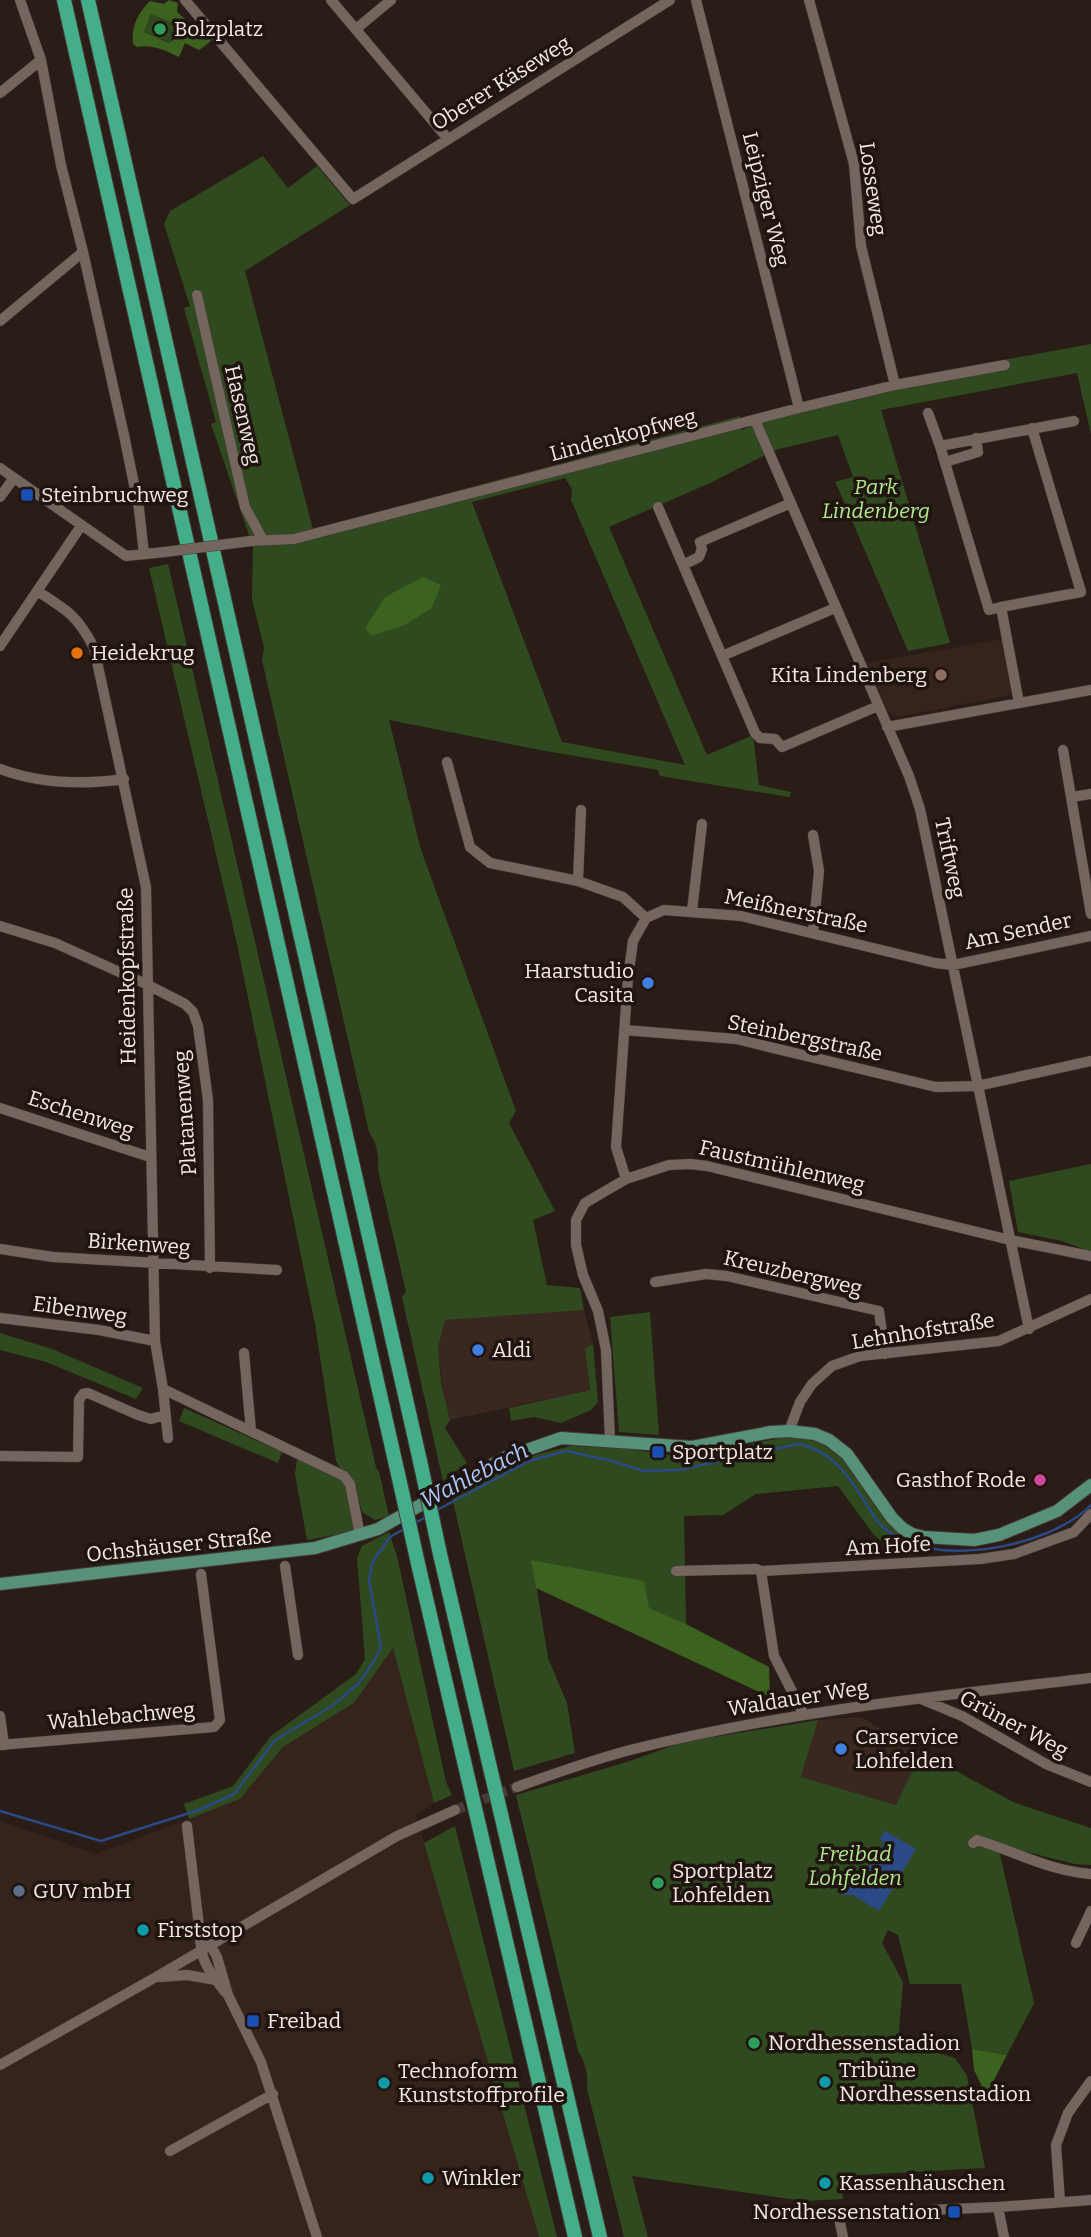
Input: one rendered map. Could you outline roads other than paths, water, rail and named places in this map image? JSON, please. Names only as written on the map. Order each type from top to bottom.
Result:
[{"type":"highway","points":[[64,0],[419,1568],[575,2237]]},
{"type":"highway","points":[[88,0],[440,1554],[600,2237]]},
{"type":"main road","name":"Ochshäuser Straße","points":[[0,1584],[315,1548],[389,1523],[465,1478],[533,1446],[561,1438],[692,1447],[789,1431]]},
{"type":"main road","points":[[789,1431],[815,1434],[840,1448],[857,1467],[892,1518],[902,1528],[924,1537],[974,1540],[999,1535],[1057,1511],[1091,1485]]},
{"type":"street","points":[[0,468],[126,556],[144,554],[139,509],[83,252],[61,165],[41,60],[20,0]]},
{"type":"street","name":"Oberer Käseweg","points":[[185,0],[353,199],[670,0]]},
{"type":"street","points":[[331,0],[448,139]]},
{"type":"street","points":[[356,29],[391,0]]},
{"type":"street","name":"Leipziger Weg","points":[[696,0],[799,408]]},
{"type":"street","name":"Losseweg","points":[[809,0],[854,164],[861,246],[895,385]]},
{"type":"street","points":[[0,93],[41,60]]},
{"type":"street","points":[[0,321],[83,252]]},
{"type":"street","name":"Hasenweg","points":[[197,295],[245,506],[263,540]]},
{"type":"street","name":"Lindenkopfweg","points":[[144,554],[251,541],[294,539],[799,408],[895,385],[1005,365]]},
{"type":"street","points":[[928,413],[989,610],[1086,591],[1032,428]]},
{"type":"street","name":"Triftweg","points":[[755,420],[909,776],[920,809],[1029,1329]]},
{"type":"street","points":[[940,446],[1074,421]]},
{"type":"street","points":[[944,462],[978,452],[976,438]]},
{"type":"street","points":[[0,497],[13,478]]},
{"type":"street","points":[[683,565],[699,557],[702,549],[700,542],[791,503]]},
{"type":"street","points":[[658,507],[757,736],[775,739],[782,747],[878,706]]},
{"type":"street","points":[[0,646],[81,526]]},
{"type":"street","name":"Heidenkopfstraße","points":[[37,592],[71,612],[85,629],[94,648],[146,887],[155,1341],[168,1438]]},
{"type":"street","points":[[1001,607],[1019,703]]},
{"type":"street","points":[[722,656],[835,608]]},
{"type":"street","points":[[887,727],[1091,690]]},
{"type":"street","points":[[1063,750],[1091,914]]},
{"type":"street","points":[[447,762],[470,847],[482,859],[490,863],[578,881],[624,897],[646,918],[633,941],[624,1030],[616,1147],[626,1179]]},
{"type":"street","points":[[0,769],[22,777],[66,783],[124,779]]},
{"type":"street","points":[[1072,797],[1091,794]]},
{"type":"street","points":[[578,881],[582,810]]},
{"type":"street","points":[[692,911],[702,824]]},
{"type":"street","points":[[813,835],[819,870],[813,933]]},
{"type":"street","name":"Meißnerstraße","points":[[646,918],[664,910],[741,916],[935,963],[953,965]]},
{"type":"street","points":[[0,926],[55,943],[146,984]]},
{"type":"street","name":"Am Sender","points":[[953,965],[1091,936]]},
{"type":"street","name":"Platanenweg","points":[[146,984],[185,1004],[193,1012],[198,1026],[208,1100],[210,1268]]},
{"type":"street","name":"Steinbergstraße","points":[[624,1030],[736,1039],[936,1087],[977,1086],[1091,1061]]},
{"type":"street","name":"Eschenweg","points":[[0,1108],[150,1157]]},
{"type":"street","name":"Faustmühlenweg","points":[[610,1440],[606,1350],[598,1311],[583,1275],[576,1245],[576,1220],[585,1203],[626,1179],[669,1165],[707,1166],[1010,1240],[1091,1256]]},
{"type":"street","name":"Birkenweg","points":[[0,1249],[52,1257],[276,1270]]},
{"type":"street","name":"Kreuzbergweg","points":[[655,1282],[706,1274],[727,1276],[879,1311],[885,1353]]},
{"type":"street","name":"Lehnhofstraße","points":[[789,1431],[800,1402],[812,1384],[832,1366],[860,1356],[999,1341],[1091,1299]]},
{"type":"street","name":"Eibenweg","points":[[0,1318],[99,1330],[155,1341]]},
{"type":"street","points":[[244,1353],[251,1431]]},
{"type":"street","points":[[163,1390],[344,1476],[351,1484],[360,1535]]},
{"type":"street","points":[[0,1456],[78,1457],[79,1400],[83,1394],[88,1393],[151,1419],[165,1415]]},
{"type":"street","name":"Am Hofe","points":[[676,1571],[761,1571],[980,1559],[1014,1554],[1073,1532],[1091,1514]]},
{"type":"street","points":[[285,1566],[298,1655]]},
{"type":"street","points":[[761,1571],[774,1656],[804,1715]]},
{"type":"street","name":"Wahlebachweg","points":[[2,1745],[214,1727],[220,1720],[201,1574]]},
{"type":"street","name":"Waldauer Weg","points":[[517,1787],[631,1749],[804,1715],[1091,1678]]},
{"type":"street","name":"Grüner Weg","points":[[920,1699],[962,1716],[1063,1773],[1091,1782]]},
{"type":"street","points":[[0,1716],[2,1745]]},
{"type":"street","points":[[0,2065],[397,1836],[455,1810]]},
{"type":"street","points":[[187,1826],[200,1951],[206,1968],[228,1995]]},
{"type":"street","points":[[973,1843],[977,1840],[995,1845],[1065,1872],[1091,1874]]},
{"type":"street","points":[[1076,1943],[1091,1911]]},
{"type":"street","points":[[200,1934],[217,1957],[228,1995],[261,2062],[317,2237]]},
{"type":"street","points":[[156,1977],[187,1975],[216,1980]]},
{"type":"street","points":[[1060,2202],[1056,2145],[1068,2113],[1091,2081]]},
{"type":"street","points":[[170,2151],[273,2094]]},
{"type":"street","points":[[843,2237],[838,2214],[1091,2200]]},
{"type":"street","points":[[998,2207],[1004,2237]]},
{"type":"water","points":[[885,1831],[916,1849],[879,1911],[853,1895],[842,1895],[841,1877],[865,1873],[884,1842],[880,1839]]},
{"type":"waterway","name":"Wahlebach","points":[[437,1510],[529,1461],[566,1451],[644,1471],[679,1470],[798,1444],[821,1452],[839,1466],[883,1527],[904,1540],[929,1548],[958,1551],[989,1549],[1019,1542],[1047,1533],[1072,1520],[1091,1505]]},
{"type":"waterway","name":"Wahlebach","points":[[413,1524],[426,1517]]},
{"type":"waterway","name":"Wahlebach","points":[[0,1811],[101,1841],[199,1810],[234,1794],[275,1740],[332,1706],[359,1683],[374,1661],[381,1648],[369,1580],[373,1561],[390,1537],[404,1529]]},
{"type":"tunnel","points":[[455,1810],[517,1787]]},
{"type":"place","name":"Bolzplatz","points":[[160,29]]},
{"type":"place","name":"Steinbruchweg","points":[[27,495]]},
{"type":"place","name":"Heidekrug","points":[[77,653]]},
{"type":"place","name":"Kita Lindenberg","points":[[941,675]]},
{"type":"place","name":"Haarstudio Casita","points":[[648,983]]},
{"type":"place","name":"Aldi","points":[[478,1350]]},
{"type":"place","name":"Sportplatz","points":[[658,1452]]},
{"type":"place","name":"Gasthof Rode","points":[[1040,1480]]},
{"type":"place","name":"Carservice Lohfelden","points":[[841,1749]]},
{"type":"place","name":"Sportplatz Lohfelden","points":[[658,1883]]},
{"type":"place","name":"GUV mbH","points":[[19,1891]]},
{"type":"place","name":"Firststop","points":[[143,1930]]},
{"type":"place","name":"Freibad","points":[[253,2021]]},
{"type":"place","name":"Nordhessenstadion","points":[[754,2043]]},
{"type":"place","name":"Tribüne Nordhessenstadion","points":[[825,2082]]},
{"type":"place","name":"Technoform Kunststoffprofile","points":[[384,2083]]},
{"type":"place","name":"Winkler","points":[[428,2178]]},
{"type":"place","name":"Kassenhäuschen","points":[[825,2183]]},
{"type":"place","name":"Nordhessenstation","points":[[954,2212]]},
{"type":"park label","name":"Park Lindenberg","points":[[876,499]]},
{"type":"park label","name":"Freibad Lohfelden","points":[[855,1866]]}]
